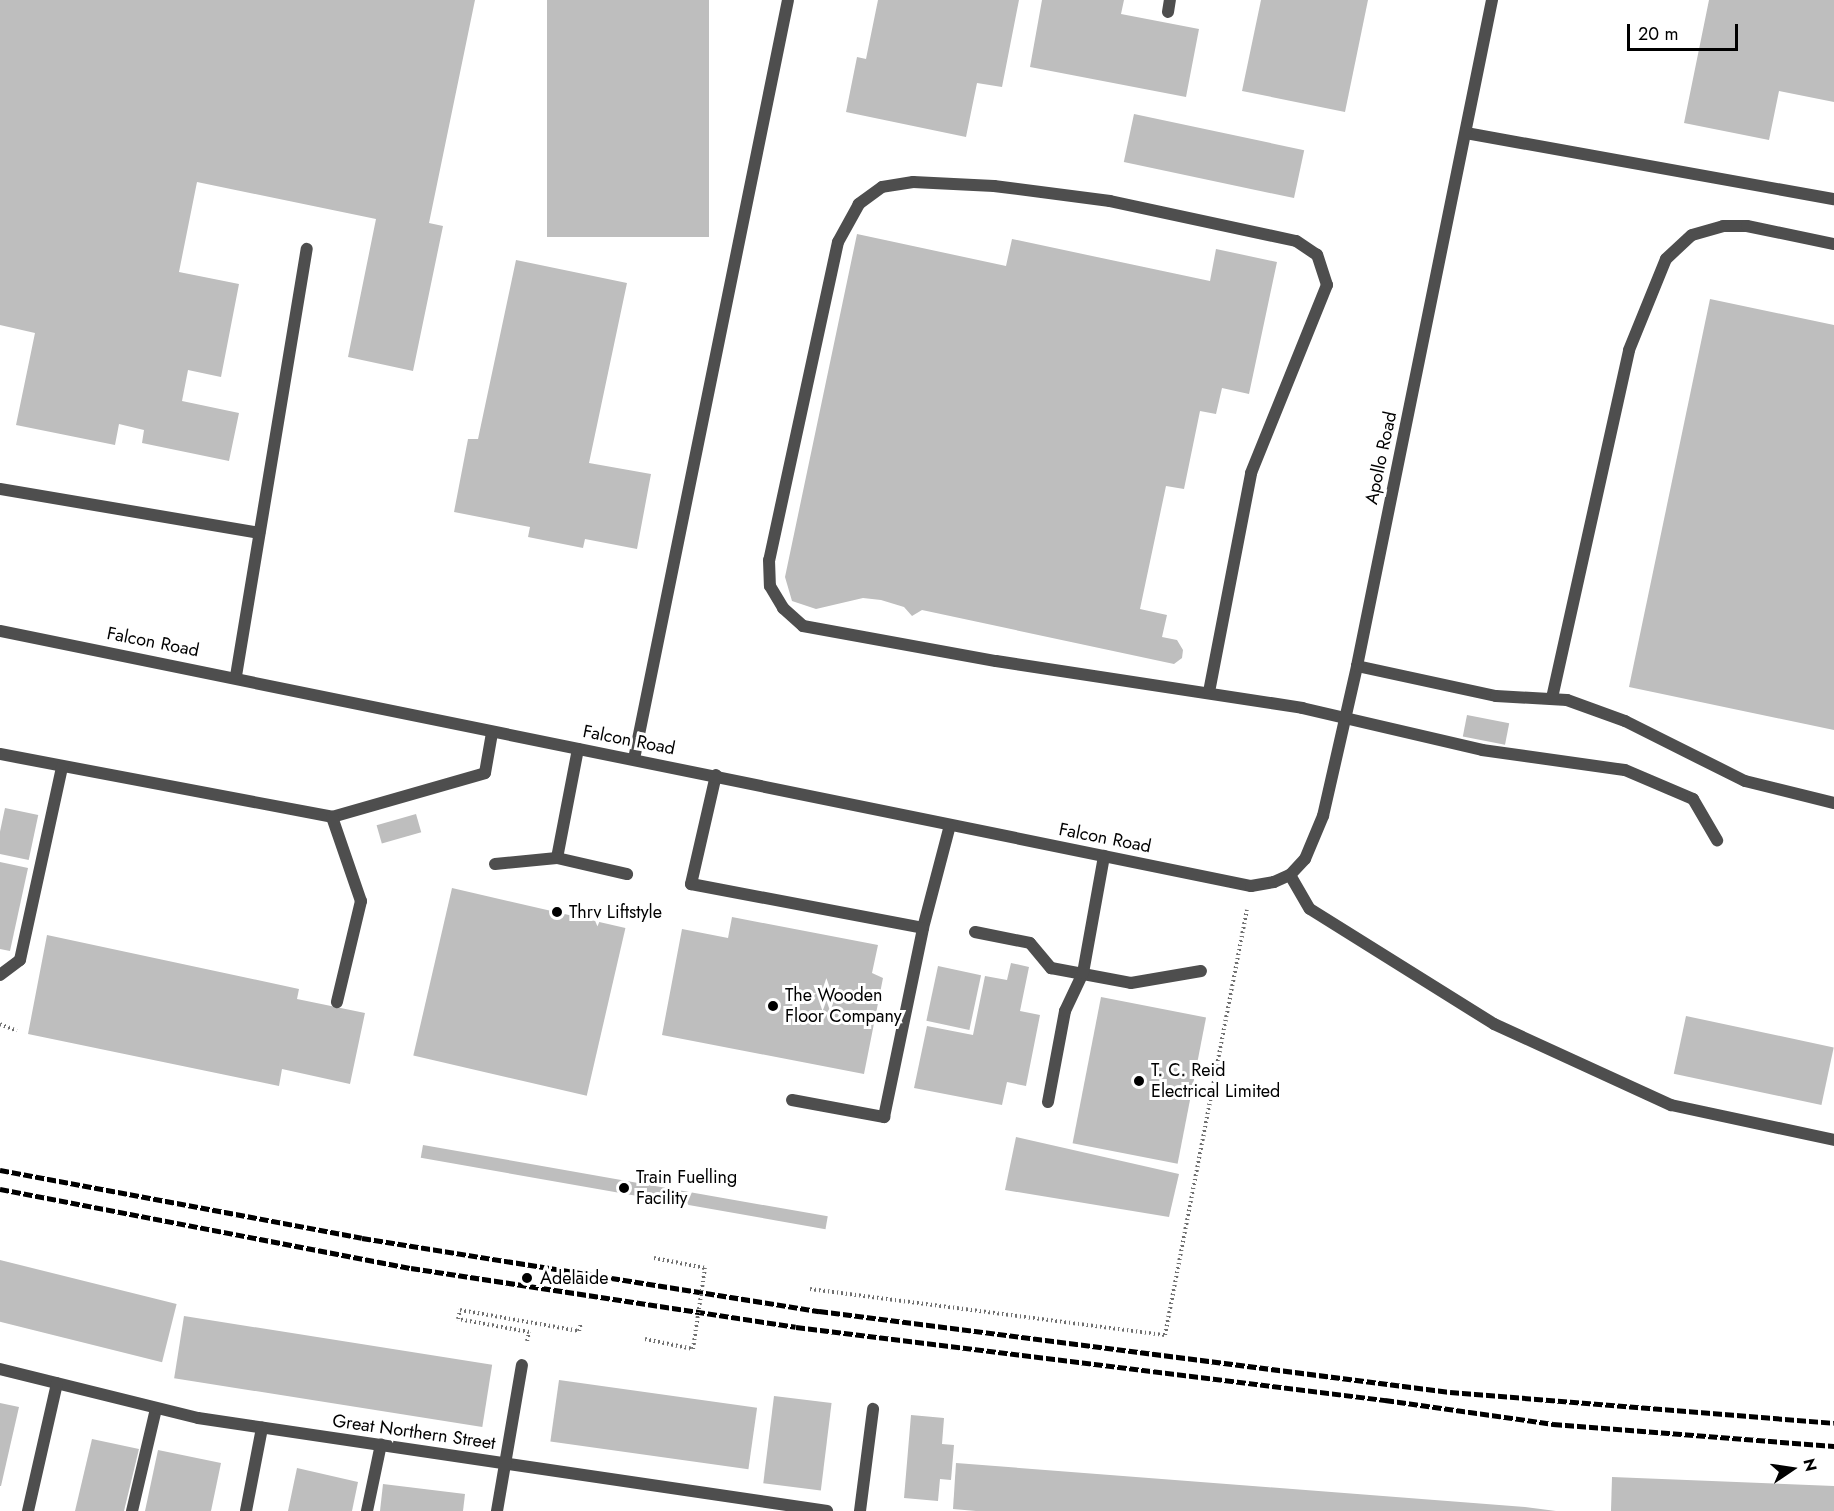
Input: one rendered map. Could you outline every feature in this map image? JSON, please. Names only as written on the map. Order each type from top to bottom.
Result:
[{"type":"street","points":[[634,759],[788,0]]},
{"type":"street","name":"Apollo Road","points":[[1290,875],[1314,843],[1346,716],[1492,0]]},
{"type":"street","points":[[1466,133],[1834,200]]},
{"type":"street","points":[[1209,692],[1251,473],[1327,285],[1317,255],[1296,241],[1110,201],[994,186],[913,182],[882,188],[859,204],[838,242],[769,560],[770,586],[783,608],[803,626],[996,661],[1209,692],[1346,716],[1482,750],[1625,770],[1693,799],[1717,840]]},
{"type":"street","points":[[1552,698],[1629,350],[1666,259],[1692,235],[1723,226],[1747,226],[1834,244]]},
{"type":"street","points":[[236,676],[307,249]]},
{"type":"street","points":[[0,489],[259,533]]},
{"type":"street","name":"Falcon Road","points":[[0,631],[236,676],[492,733],[634,759],[1251,886]]},
{"type":"street","points":[[1357,666],[1496,696],[1552,698],[1625,721],[1667,745],[1745,780],[1834,803]]},
{"type":"street","points":[[0,754],[333,817],[485,773],[492,733]]},
{"type":"street","points":[[557,858],[578,749]]},
{"type":"street","points":[[0,975],[20,960],[62,767]]},
{"type":"street","points":[[716,776],[691,884],[923,928]]},
{"type":"street","points":[[333,817],[361,901],[337,1002]]},
{"type":"street","points":[[792,1101],[884,1117],[923,928],[950,825]]},
{"type":"street","points":[[1048,1102],[1065,1011],[1083,973],[1104,856]]},
{"type":"street","points":[[495,864],[557,858],[627,874]]},
{"type":"street","points":[[1251,886],[1290,875],[1310,909],[1494,1024],[1671,1105],[1834,1140]]},
{"type":"street","points":[[975,932],[1030,943],[1051,968],[1131,982],[1202,971]]},
{"type":"street","points":[[497,1511],[522,1365]]},
{"type":"street","name":"Great Northern Street","points":[[0,1370],[156,1409],[262,1428],[827,1511]]},
{"type":"street","points":[[28,1511],[57,1383]]},
{"type":"street","points":[[132,1511],[156,1409]]},
{"type":"street","points":[[860,1511],[873,1409]]},
{"type":"street","points":[[246,1511],[262,1428]]},
{"type":"street","points":[[367,1511],[381,1444]]},
{"type":"path","points":[[810,1289],[1166,1335],[1251,886]]},
{"type":"path","points":[[0,1023],[17,1031]]},
{"type":"path","points":[[645,1339],[693,1349],[705,1268],[654,1258]]},
{"type":"path","points":[[522,1365],[529,1332],[458,1319],[460,1310],[579,1331],[581,1323]]},
{"type":"building","points":[[0,0],[475,0],[429,223],[443,226],[413,371],[348,357],[376,219],[197,182],[179,272],[239,284],[221,377],[188,370],[182,401],[239,413],[229,461],[142,443],[144,430],[119,424],[115,445],[16,425],[35,333],[0,325]]},
{"type":"building","points":[[547,0],[709,0],[709,237],[547,237]]},
{"type":"building","points":[[878,0],[1019,0],[1002,87],[977,83],[966,137],[846,112],[857,57],[866,59]]},
{"type":"building","points":[[1042,0],[1124,0],[1121,14],[1199,29],[1186,97],[1030,67]]},
{"type":"building","points":[[1261,0],[1368,0],[1345,112],[1242,91]]},
{"type":"building","points":[[1709,0],[1834,0],[1834,102],[1779,91],[1769,140],[1684,123]]},
{"type":"building","points":[[1134,114],[1304,150],[1294,198],[1124,162]]},
{"type":"building","points":[[857,234],[1006,266],[1012,239],[1210,281],[1216,249],[1277,262],[1249,394],[1222,388],[1216,414],[1200,411],[1184,489],[1166,486],[1140,609],[1167,615],[1162,637],[1177,640],[1183,650],[1182,658],[1174,664],[922,610],[912,616],[904,607],[881,600],[863,598],[816,609],[792,601],[785,577]]},
{"type":"building","points":[[516,260],[627,283],[589,463],[651,474],[637,549],[585,539],[583,548],[528,537],[530,527],[454,512],[468,439],[478,439]]},
{"type":"building","points":[[1710,299],[1834,325],[1834,730],[1629,687]]},
{"type":"building","points":[[1467,715],[1509,723],[1505,745],[1463,737]]},
{"type":"building","points":[[5,808],[38,815],[29,860],[0,854],[0,832]]},
{"type":"building","points":[[416,814],[421,832],[382,844],[377,825]]},
{"type":"building","points":[[0,862],[28,868],[10,951],[0,949]]},
{"type":"building","points":[[452,888],[625,928],[587,1096],[413,1056]]},
{"type":"building","name":"The Wooden Floor Company","points":[[732,917],[878,945],[872,973],[883,978],[864,1074],[662,1035],[682,929],[728,938]]},
{"type":"building","points":[[47,935],[299,989],[297,999],[365,1013],[350,1084],[282,1069],[279,1086],[28,1034]]},
{"type":"building","points":[[1011,963],[1029,967],[1020,1011],[1040,1015],[1026,1086],[1007,1082],[1002,1105],[914,1088],[927,1026],[973,1035],[985,976],[1007,980]]},
{"type":"building","points":[[938,966],[981,975],[969,1030],[926,1021]]},
{"type":"building","name":"T. C. Reid Electrical Limited","points":[[1101,997],[1206,1017],[1178,1164],[1073,1143]]},
{"type":"building","points":[[1686,1016],[1834,1047],[1821,1105],[1674,1074]]},
{"type":"building","points":[[1016,1137],[1179,1174],[1169,1217],[1005,1190]]},
{"type":"building","name":"Train Fuelling Facility","points":[[423,1145],[828,1216],[825,1229],[421,1158]]},
{"type":"building","points":[[0,1260],[177,1304],[162,1362],[0,1322]]},
{"type":"building","points":[[184,1316],[492,1365],[482,1427],[174,1378]]},
{"type":"building","points":[[559,1380],[757,1408],[748,1469],[550,1441]]},
{"type":"building","points":[[774,1396],[832,1403],[821,1490],[763,1483]]},
{"type":"building","points":[[0,1403],[19,1407],[1,1486],[0,1486]]},
{"type":"building","points":[[911,1415],[944,1418],[942,1444],[954,1445],[951,1480],[940,1479],[938,1501],[904,1498]]},
{"type":"building","points":[[92,1439],[139,1449],[124,1511],[75,1511]]},
{"type":"building","points":[[158,1450],[221,1463],[211,1511],[145,1511]]},
{"type":"building","points":[[956,1463],[1556,1511],[976,1511],[953,1509]]},
{"type":"building","points":[[297,1468],[358,1482],[352,1511],[288,1511]]},
{"type":"building","points":[[1612,1477],[1834,1486],[1834,1511],[1611,1511]]},
{"type":"building","points":[[383,1484],[465,1494],[463,1511],[380,1511]]},
{"type":"railway","points":[[0,1170],[362,1238],[819,1311],[1450,1392],[1834,1423]]},
{"type":"railway","points":[[0,1189],[411,1268],[796,1327],[1385,1400],[1553,1424],[1834,1446]]},
{"type":"place","name":"Thrv Liftstyle","points":[[557,912]]},
{"type":"place","name":"The Wooden Floor Company","points":[[773,1006]]},
{"type":"place","name":"T. C. Reid Electrical Limited","points":[[1139,1081]]},
{"type":"place","name":"Train Fuelling Facility","points":[[624,1188]]},
{"type":"place","name":"Adelaide","points":[[527,1278]]}]
